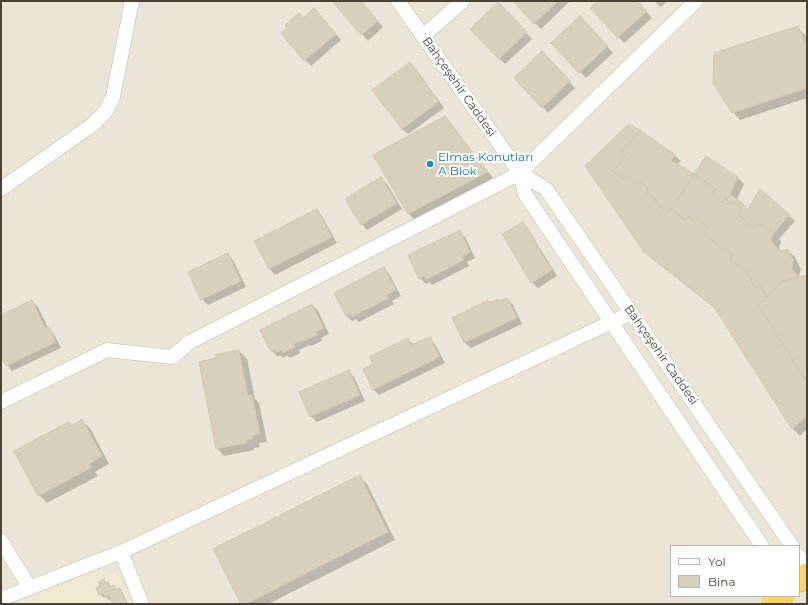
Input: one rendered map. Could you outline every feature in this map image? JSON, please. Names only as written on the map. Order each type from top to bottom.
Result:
[{"type":"highway","points":[[773,604],[781,597]]},
{"type":"street","points":[[1,189],[92,125],[106,111],[113,97],[132,1]]},
{"type":"street","name":"Bahçeşehir Caddesi","points":[[398,1],[520,174],[525,194],[761,545]]},
{"type":"street","points":[[423,36],[463,1]]},
{"type":"street","points":[[1,402],[106,350],[172,357],[190,342],[520,174],[696,1]]},
{"type":"street","name":"Bahçeşehir Caddesi","points":[[520,174],[546,189],[791,545]]},
{"type":"street","points":[[1,599],[121,552],[631,312]]},
{"type":"street","points":[[1,541],[30,588]]},
{"type":"street","points":[[121,552],[142,604]]},
{"type":"street","points":[[800,557],[807,567]]},
{"type":"shaded area","points":[[1,1],[807,1],[807,604],[1,604]]},
{"type":"shaded area","points":[[103,569],[121,577],[132,604],[11,604]]},
{"type":"building","points":[[332,1],[361,1],[378,21],[361,35]]},
{"type":"building","points":[[513,1],[558,1],[534,24]]},
{"type":"building","points":[[597,1],[637,1],[647,11],[618,38],[590,8]]},
{"type":"building","points":[[498,2],[527,32],[499,59],[470,29]]},
{"type":"building","points":[[314,8],[336,34],[304,61],[281,33],[287,28],[285,25],[299,13],[303,18]]},
{"type":"building","points":[[580,16],[608,46],[579,73],[551,43]]},
{"type":"building","points":[[798,26],[807,46],[807,88],[732,113],[713,83],[714,53]]},
{"type":"building","points":[[542,51],[570,81],[542,108],[514,78]]},
{"type":"building","points":[[410,62],[439,102],[402,129],[372,90]]},
{"type":"building","name":"Elmas Konutları A Blok","points":[[445,116],[488,172],[408,214],[373,155]]},
{"type":"building","points":[[629,124],[641,131],[621,152],[626,156],[613,171],[624,180],[627,175],[636,185],[640,181],[648,188],[646,192],[657,200],[655,204],[667,211],[671,209],[685,220],[690,216],[693,221],[696,218],[709,227],[704,234],[732,254],[731,260],[747,272],[755,289],[761,285],[766,297],[758,305],[804,378],[807,378],[807,415],[792,429],[714,307],[644,252],[585,166]]},
{"type":"building","points":[[641,131],[676,155],[671,160],[694,174],[671,209],[667,211],[655,204],[657,200],[646,192],[648,188],[640,181],[636,185],[627,175],[624,180],[613,171],[626,156],[621,152]]},
{"type":"building","points":[[706,156],[738,177],[730,195],[738,199],[748,209],[760,189],[790,215],[774,233],[760,224],[755,229],[738,214],[742,209],[734,202],[730,205],[726,198],[722,203],[712,194],[715,188],[694,174]]},
{"type":"building","points":[[694,174],[715,188],[712,194],[722,203],[726,198],[730,205],[734,202],[742,209],[738,214],[755,229],[760,224],[774,233],[771,240],[780,252],[787,249],[794,260],[792,268],[798,277],[781,282],[766,297],[761,285],[755,289],[747,272],[731,260],[732,254],[704,234],[709,227],[696,218],[693,221],[690,216],[685,220],[671,209]]},
{"type":"building","points":[[381,177],[397,203],[361,225],[345,199]]},
{"type":"building","points":[[317,209],[332,237],[269,269],[254,241]]},
{"type":"building","points":[[523,222],[552,270],[531,283],[502,234]]},
{"type":"building","points":[[460,230],[470,252],[462,256],[464,260],[426,280],[424,276],[419,279],[408,255]]},
{"type":"building","points":[[228,253],[241,281],[201,300],[188,272]]},
{"type":"building","points":[[384,267],[396,290],[387,295],[389,298],[352,317],[350,313],[346,316],[334,293]]},
{"type":"building","points":[[807,275],[807,378],[804,378],[758,305],[781,282]]},
{"type":"building","points":[[507,298],[517,318],[464,343],[452,318],[488,300],[489,303],[498,299],[499,301]]},
{"type":"building","points":[[32,300],[45,328],[49,327],[56,342],[6,366],[1,356],[1,315]]},
{"type":"building","points":[[312,304],[324,328],[316,332],[317,335],[294,344],[295,347],[283,353],[282,350],[276,353],[275,350],[271,351],[260,330]]},
{"type":"building","points":[[430,337],[440,357],[373,390],[363,369],[373,364],[369,357],[408,338],[411,345]]},
{"type":"building","points":[[239,350],[248,395],[252,395],[260,434],[252,436],[253,439],[247,440],[247,443],[216,449],[199,362],[216,358],[215,355]]},
{"type":"building","points":[[349,370],[360,395],[310,417],[299,392]]},
{"type":"building","points":[[82,419],[102,456],[89,464],[91,468],[38,496],[14,451],[69,422],[71,426]]},
{"type":"building","points":[[360,475],[388,532],[246,604],[241,604],[213,549]]},
{"type":"building","points":[[104,579],[105,583],[108,582],[110,587],[114,585],[116,590],[120,588],[127,604],[113,604],[109,595],[105,597],[103,593],[99,595],[96,588],[100,586],[98,582]]},
{"type":"place","name":"Elmas Konutları A Blok","points":[[430,164]]}]
